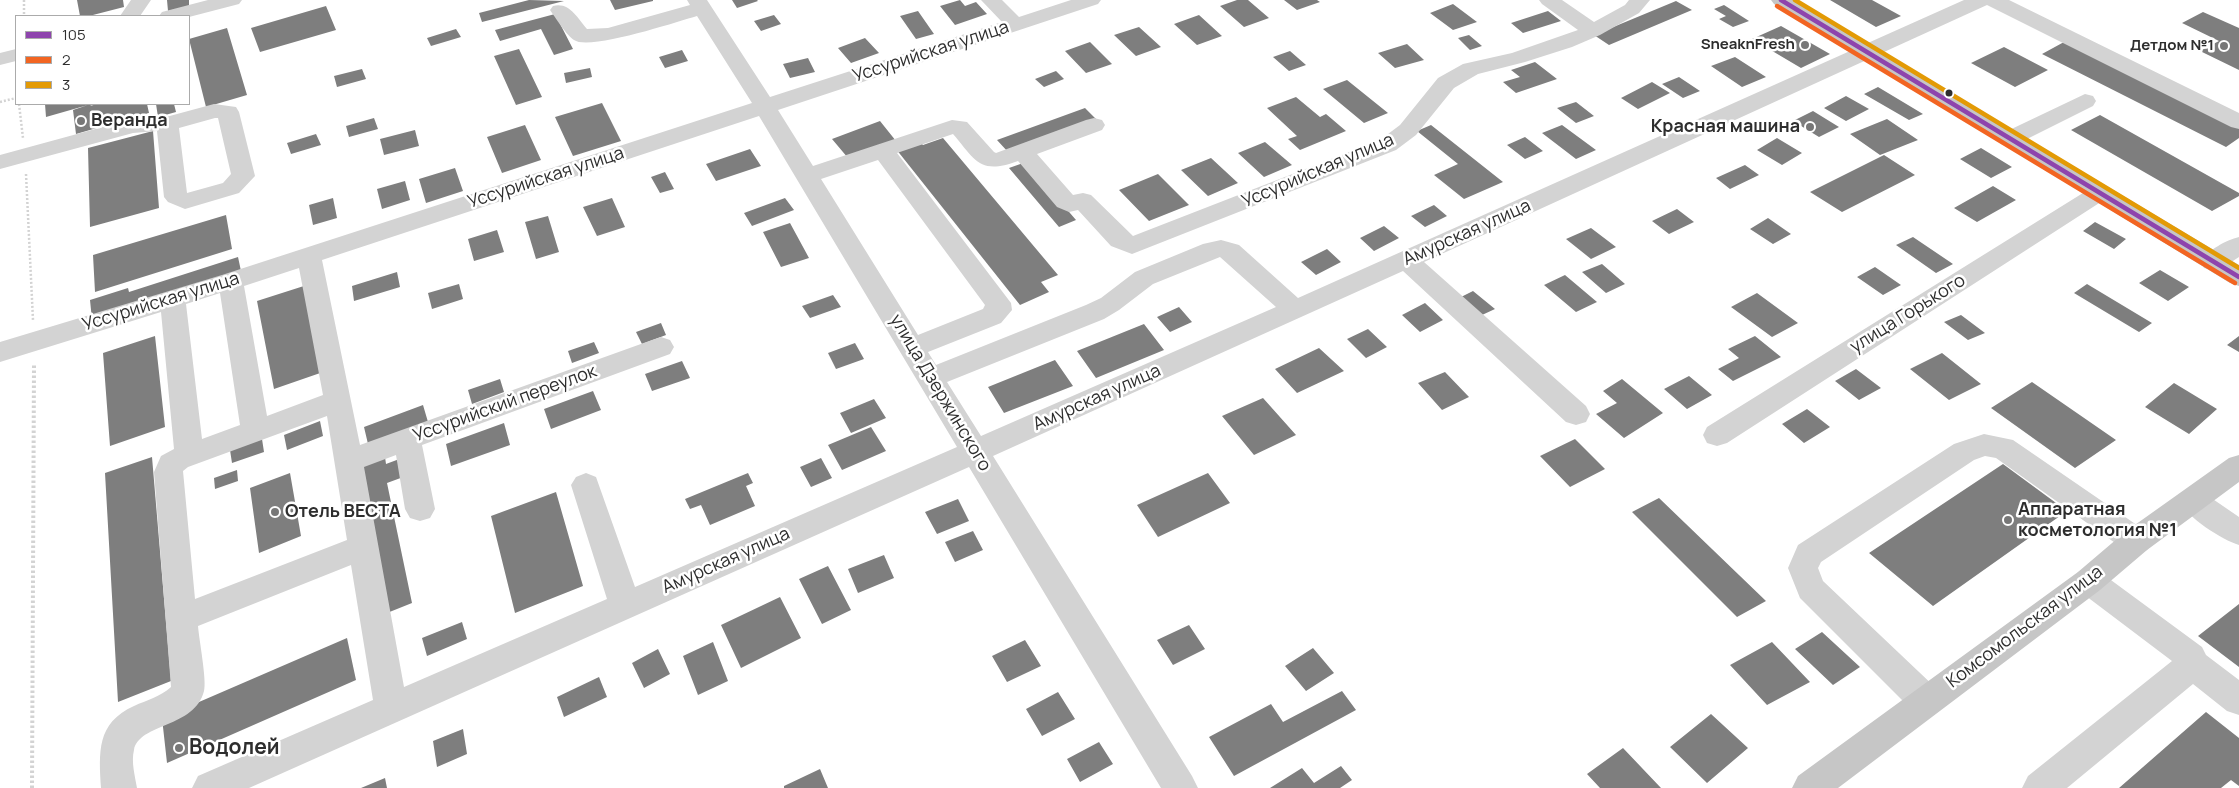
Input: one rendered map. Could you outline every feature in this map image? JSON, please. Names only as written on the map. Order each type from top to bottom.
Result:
[{"type":"main road","points":[[1781,0],[2239,278]]},
{"type":"main road","name":"Комсомольская улица","points":[[1810,788],[2089,581],[2136,541],[2194,501],[2239,466]]},
{"type":"street","points":[[131,15],[140,0]]},
{"type":"street","points":[[173,15],[232,0]]},
{"type":"street","points":[[991,0],[1015,24]]},
{"type":"street","name":"Уссурийская улица","points":[[0,352],[231,281],[1091,0]]},
{"type":"street","points":[[1549,0],[1593,31]]},
{"type":"street","points":[[1929,0],[1952,13]]},
{"type":"street","name":"Амурская улица","points":[[211,788],[1295,310],[1981,0]]},
{"type":"street","points":[[1993,0],[2239,122]]},
{"type":"street","name":"Уссурийская улица","points":[[1022,151],[1065,201],[1069,204],[1083,201],[1126,244],[1138,245],[1388,145],[1408,130],[1446,83],[1471,69],[1518,58],[1565,43],[1593,31],[1630,3]]},
{"type":"street","points":[[560,10],[581,36],[609,34],[700,4]]},
{"type":"street","name":"улица Дзержинского","points":[[700,4],[808,176],[1180,788]]},
{"type":"street","points":[[0,60],[15,55]]},
{"type":"street","points":[[2009,139],[2086,100]]},
{"type":"street","points":[[0,162],[132,126],[167,124]]},
{"type":"street","points":[[808,176],[952,127],[959,127],[988,159],[992,160],[1094,125]]},
{"type":"street","points":[[883,150],[998,303],[999,310],[992,316],[912,348]]},
{"type":"street","name":"улица Горького","points":[[1716,435],[2099,193]]},
{"type":"street","points":[[2213,262],[2239,245]]},
{"type":"street","points":[[931,378],[1095,312],[1110,304],[1144,278],[1221,248],[1230,252],[1295,310]]},
{"type":"street","points":[[309,255],[338,401],[391,707]]},
{"type":"street","points":[[1406,260],[1576,414]]},
{"type":"street","points":[[231,281],[255,431]]},
{"type":"street","points":[[173,298],[189,455]]},
{"type":"street","name":"Уссурийский переулок","points":[[348,461],[661,347]]},
{"type":"street","points":[[119,788],[117,744],[126,730],[133,722],[184,699],[188,690],[168,472],[172,464],[178,459],[338,401]]},
{"type":"street","points":[[407,439],[420,509]]},
{"type":"street","points":[[1926,701],[1811,589],[1804,568],[1809,554],[1964,452],[1984,445],[2003,448],[2136,541]]},
{"type":"street","points":[[586,485],[625,605]]},
{"type":"street","points":[[2194,501],[2239,534]]},
{"type":"street","points":[[181,619],[362,547]]},
{"type":"street","points":[[2089,581],[2191,657],[2193,664],[2239,700]]},
{"type":"street","points":[[2040,788],[2193,664]]},
{"type":"path","points":[[24,0],[24,15]]},
{"type":"path","points":[[0,102],[15,98]]},
{"type":"path","points":[[19,105],[26,155],[34,342],[32,788]]},
{"type":"building","points":[[77,0],[123,0],[124,7],[93,15],[80,15]]},
{"type":"building","points":[[167,0],[189,0],[189,6],[168,11]]},
{"type":"building","points":[[529,0],[564,1],[482,22],[479,13]]},
{"type":"building","points":[[610,0],[653,0],[653,1],[615,10]]},
{"type":"building","points":[[732,0],[757,0],[758,1],[737,8]]},
{"type":"building","points":[[960,0],[965,6],[976,2],[987,14],[955,25],[940,6]]},
{"type":"building","points":[[1237,0],[1248,0],[1269,18],[1244,27],[1220,6]]},
{"type":"building","points":[[1284,0],[1317,0],[1320,2],[1297,10]]},
{"type":"building","points":[[1830,0],[1872,0],[1901,16],[1876,27]]},
{"type":"building","points":[[1676,1],[1692,10],[1609,45],[1594,35]]},
{"type":"building","points":[[1453,4],[1477,22],[1453,30],[1430,13]]},
{"type":"building","points":[[1724,5],[1749,21],[1733,27],[1719,19],[1726,16],[1714,9]]},
{"type":"building","points":[[326,6],[336,30],[260,52],[251,28]]},
{"type":"building","points":[[918,11],[934,34],[916,39],[900,16]]},
{"type":"building","points":[[1548,11],[1561,21],[1523,33],[1511,23]]},
{"type":"building","name":"Детдом №1","points":[[2203,12],[2239,28],[2239,70],[2200,51],[2219,41],[2182,23]]},
{"type":"building","points":[[555,14],[573,49],[554,55],[541,29],[500,41],[495,30]]},
{"type":"building","points":[[774,15],[781,24],[761,31],[754,21]]},
{"type":"building","points":[[1199,15],[1222,36],[1197,45],[1174,24]]},
{"type":"building","points":[[1781,26],[1830,54],[1801,68],[1752,39]]},
{"type":"building","points":[[1139,27],[1161,47],[1136,56],[1114,35]]},
{"type":"building","points":[[227,28],[247,95],[206,107],[190,39]]},
{"type":"building","points":[[456,29],[461,37],[431,46],[427,38]]},
{"type":"building","points":[[1469,35],[1482,46],[1470,50],[1458,38]]},
{"type":"building","points":[[865,38],[879,53],[851,63],[838,48]]},
{"type":"building","points":[[1090,42],[1112,64],[1086,73],[1065,51]]},
{"type":"building","points":[[2064,42],[2239,128],[2239,138],[2226,147],[2042,54]]},
{"type":"building","points":[[1407,44],[1424,60],[1395,68],[1378,53]]},
{"type":"building","points":[[2004,47],[2048,70],[2015,87],[1971,63]]},
{"type":"building","points":[[519,49],[542,97],[516,105],[494,56]]},
{"type":"building","points":[[682,50],[688,61],[665,68],[659,57]]},
{"type":"building","points":[[1290,51],[1306,65],[1289,71],[1273,57]]},
{"type":"building","points":[[1735,57],[1766,77],[1742,87],[1711,66]]},
{"type":"building","points":[[808,58],[815,72],[790,78],[783,64]]},
{"type":"building","points":[[1535,62],[1557,79],[1516,93],[1503,82],[1520,77],[1511,70]]},
{"type":"building","points":[[590,68],[592,77],[566,83],[564,73]]},
{"type":"building","points":[[362,69],[366,79],[337,87],[334,76]]},
{"type":"building","points":[[1056,71],[1064,79],[1044,87],[1035,79]]},
{"type":"building","points":[[1679,77],[1700,91],[1683,98],[1662,84]]},
{"type":"building","points":[[1347,80],[1388,113],[1364,123],[1323,89]]},
{"type":"building","points":[[1652,82],[1670,93],[1638,109],[1621,98]]},
{"type":"building","points":[[1878,87],[1923,114],[1909,120],[1864,94]]},
{"type":"building","points":[[1846,96],[1869,109],[1846,121],[1824,108]]},
{"type":"building","points":[[1296,97],[1320,117],[1326,114],[1346,131],[1300,150],[1288,139],[1297,136],[1267,108]]},
{"type":"building","points":[[1576,102],[1594,116],[1576,123],[1557,108]]},
{"type":"building","points":[[602,103],[621,141],[573,156],[555,117]]},
{"type":"building","points":[[45,105],[88,105],[46,117]]},
{"type":"building","points":[[88,105],[147,105],[149,113],[76,134],[73,110]]},
{"type":"building","points":[[156,105],[174,105],[176,112],[158,117]]},
{"type":"building","points":[[1085,108],[1096,119],[1008,152],[997,140]]},
{"type":"building","points":[[1813,111],[1839,127],[1819,137],[1793,121]]},
{"type":"building","points":[[2100,115],[2239,193],[2239,196],[2212,211],[2071,130]]},
{"type":"building","points":[[374,118],[378,129],[349,137],[346,126]]},
{"type":"building","points":[[1887,119],[1918,140],[1880,155],[1850,134]]},
{"type":"building","points":[[880,121],[896,141],[848,158],[832,139]]},
{"type":"building","points":[[525,125],[541,160],[502,173],[487,137]]},
{"type":"building","points":[[1431,125],[1503,182],[1464,199],[1434,175],[1458,164],[1417,131]]},
{"type":"building","points":[[1562,125],[1596,150],[1576,159],[1542,133]]},
{"type":"building","points":[[415,130],[419,146],[384,155],[380,139]]},
{"type":"building","points":[[153,131],[159,208],[90,227],[88,148]]},
{"type":"building","points":[[316,134],[321,145],[291,154],[287,143]]},
{"type":"building","points":[[1525,137],[1543,151],[1525,159],[1507,145]]},
{"type":"building","points":[[943,138],[1058,275],[1041,282],[1049,292],[1020,305],[896,149],[919,141],[923,145]]},
{"type":"building","points":[[1777,138],[1802,153],[1782,165],[1757,150]]},
{"type":"building","points":[[1265,142],[1292,165],[1264,177],[1238,153]]},
{"type":"building","points":[[1981,148],[2012,167],[1991,178],[1960,159]]},
{"type":"building","points":[[750,149],[761,166],[716,181],[706,164]]},
{"type":"building","points":[[1884,155],[1915,175],[1842,212],[1810,192]]},
{"type":"building","points":[[1211,158],[1238,183],[1208,196],[1181,170]]},
{"type":"building","points":[[1026,162],[1076,220],[1059,227],[1009,168]]},
{"type":"building","points":[[1745,165],[1759,175],[1730,189],[1716,178]]},
{"type":"building","points":[[455,168],[463,191],[426,203],[419,179]]},
{"type":"building","points":[[665,172],[674,189],[660,193],[651,177]]},
{"type":"building","points":[[1158,174],[1189,205],[1149,221],[1119,190]]},
{"type":"building","points":[[405,181],[410,200],[382,209],[377,189]]},
{"type":"building","points":[[1993,186],[2016,200],[1977,222],[1954,208]]},
{"type":"building","points":[[333,198],[337,218],[313,225],[309,205]]},
{"type":"building","points":[[612,198],[625,227],[597,236],[583,207]]},
{"type":"building","points":[[785,198],[794,210],[752,226],[744,213]]},
{"type":"building","points":[[1434,205],[1447,216],[1425,227],[1411,216]]},
{"type":"building","points":[[1677,209],[1694,222],[1669,234],[1652,221]]},
{"type":"building","points":[[226,215],[232,249],[95,292],[93,255]]},
{"type":"building","points":[[548,216],[559,252],[536,259],[525,222]]},
{"type":"building","points":[[1768,218],[1791,234],[1773,244],[1750,229]]},
{"type":"building","points":[[2095,222],[2126,239],[2114,249],[2083,231]]},
{"type":"building","points":[[790,223],[809,258],[781,267],[763,232]]},
{"type":"building","points":[[1384,226],[1399,238],[1374,251],[1360,238]]},
{"type":"building","points":[[1591,228],[1616,247],[1591,259],[1566,239]]},
{"type":"building","points":[[497,230],[504,252],[474,261],[468,239]]},
{"type":"building","points":[[1913,237],[1953,264],[1936,273],[1896,245]]},
{"type":"building","points":[[1327,249],[1341,262],[1316,275],[1301,262]]},
{"type":"building","points":[[238,257],[241,271],[92,320],[90,300],[128,288],[129,292]]},
{"type":"building","points":[[1602,264],[1625,284],[1606,293],[1582,272]]},
{"type":"building","points":[[1875,267],[1901,285],[1883,295],[1857,277]]},
{"type":"building","points":[[2160,270],[2189,287],[2168,301],[2139,283]]},
{"type":"building","points":[[397,272],[400,287],[354,301],[352,286]]},
{"type":"building","points":[[1565,275],[1597,302],[1576,312],[1544,285]]},
{"type":"building","points":[[459,284],[463,299],[432,309],[428,293]]},
{"type":"building","points":[[2087,284],[2152,323],[2139,332],[2074,293]]},
{"type":"building","points":[[307,285],[326,371],[274,389],[257,301]]},
{"type":"building","points":[[1473,291],[1495,309],[1482,315],[1461,297]]},
{"type":"building","points":[[1757,293],[1798,323],[1772,337],[1731,307]]},
{"type":"building","points":[[833,295],[841,307],[810,318],[802,306]]},
{"type":"building","points":[[1425,303],[1443,320],[1420,332],[1402,315]]},
{"type":"building","points":[[1179,307],[1192,322],[1170,332],[1157,317]]},
{"type":"building","points":[[1961,315],[1985,333],[1968,340],[1944,322]]},
{"type":"building","points":[[661,323],[666,335],[642,344],[636,332]]},
{"type":"building","points":[[1144,324],[1164,350],[1096,378],[1077,351]]},
{"type":"building","points":[[1368,329],[1387,347],[1366,358],[1347,339]]},
{"type":"building","points":[[155,336],[165,427],[110,446],[103,353]]},
{"type":"building","points":[[1755,336],[1781,357],[1733,381],[1718,369],[1739,358],[1728,349]]},
{"type":"building","points":[[2239,336],[2239,352],[2227,345]]},
{"type":"building","points":[[594,342],[599,353],[572,363],[568,351]]},
{"type":"building","points":[[855,343],[864,359],[836,369],[828,353]]},
{"type":"building","points":[[1319,348],[1344,371],[1297,393],[1275,369]]},
{"type":"building","points":[[1942,353],[1981,384],[1949,400],[1910,369]]},
{"type":"building","points":[[1055,360],[1073,386],[1004,413],[988,387]]},
{"type":"building","points":[[682,361],[690,378],[652,391],[645,374]]},
{"type":"building","points":[[1856,369],[1881,388],[1859,400],[1835,381]]},
{"type":"building","points":[[1445,372],[1469,397],[1442,410],[1418,383]]},
{"type":"building","points":[[1689,376],[1712,395],[1687,409],[1664,389]]},
{"type":"building","points":[[500,379],[504,392],[472,404],[468,390]]},
{"type":"building","points":[[1622,379],[1663,413],[1624,438],[1596,414],[1617,403],[1603,391]]},
{"type":"building","points":[[2032,382],[2116,440],[2075,468],[1991,408]]},
{"type":"building","points":[[2174,383],[2217,409],[2189,434],[2145,407]]},
{"type":"building","points":[[593,391],[601,410],[551,429],[544,409]]},
{"type":"building","points":[[1263,398],[1296,435],[1254,455],[1222,416]]},
{"type":"building","points":[[874,399],[886,418],[851,433],[840,413]]},
{"type":"building","points":[[423,405],[428,422],[368,444],[364,427]]},
{"type":"building","points":[[1807,409],[1830,427],[1804,443],[1782,424]]},
{"type":"building","points":[[320,421],[323,436],[287,450],[284,435]]},
{"type":"building","points":[[504,423],[510,445],[451,466],[446,444]]},
{"type":"building","points":[[871,427],[886,451],[842,470],[828,445]]},
{"type":"building","points":[[262,439],[264,452],[232,463],[230,450]]},
{"type":"building","points":[[1575,439],[1605,469],[1570,487],[1540,456]]},
{"type":"building","points":[[152,457],[171,681],[118,702],[105,473]]},
{"type":"building","points":[[385,457],[386,464],[402,458],[406,476],[387,483],[412,603],[382,615],[355,468]]},
{"type":"building","points":[[821,458],[832,478],[811,487],[800,467]]},
{"type":"building","points":[[2003,464],[2067,511],[1933,606],[1869,553]]},
{"type":"building","points":[[237,470],[238,481],[215,489],[214,478]]},
{"type":"building","name":"Отель ВЕСТА","points":[[290,473],[301,536],[259,553],[250,488]]},
{"type":"building","points":[[748,473],[753,483],[746,486],[755,506],[710,525],[701,505],[690,509],[685,499]]},
{"type":"building","points":[[1208,473],[1230,503],[1158,537],[1137,505]]},
{"type":"building","points":[[556,492],[583,586],[515,613],[491,516]]},
{"type":"building","points":[[1659,498],[1766,601],[1737,617],[1632,512]]},
{"type":"building","points":[[958,499],[969,521],[937,534],[925,512]]},
{"type":"building","points":[[973,531],[983,550],[955,562],[945,542]]},
{"type":"building","points":[[884,555],[894,578],[858,593],[848,569]]},
{"type":"building","points":[[828,566],[851,610],[822,624],[799,579]]},
{"type":"building","points":[[780,597],[801,638],[741,668],[721,625]]},
{"type":"building","points":[[2239,604],[2239,667],[2198,636]]},
{"type":"building","points":[[462,622],[467,639],[427,656],[422,638]]},
{"type":"building","points":[[1189,625],[1205,649],[1173,665],[1157,640]]},
{"type":"building","points":[[1822,632],[1860,667],[1833,685],[1795,649]]},
{"type":"building","points":[[347,638],[356,680],[167,763],[162,718]]},
{"type":"building","points":[[1025,640],[1041,666],[1007,682],[992,656]]},
{"type":"building","points":[[713,642],[728,681],[698,695],[683,656]]},
{"type":"building","points":[[1772,642],[1810,682],[1767,705],[1730,665]]},
{"type":"building","points":[[1313,648],[1334,673],[1306,691],[1285,666]]},
{"type":"building","points":[[658,649],[670,674],[644,688],[632,663]]},
{"type":"building","points":[[599,677],[607,697],[564,717],[557,697]]},
{"type":"building","points":[[1342,691],[1356,710],[1234,776],[1209,737],[1271,704],[1283,722]]},
{"type":"building","points":[[1058,692],[1075,719],[1042,736],[1026,709]]},
{"type":"building","points":[[2206,712],[2239,738],[2239,786],[2231,780],[2221,788],[2119,788]]},
{"type":"building","points":[[1711,714],[1748,748],[1707,783],[1670,747]]},
{"type":"building","points":[[463,729],[467,754],[437,767],[433,741]]},
{"type":"building","points":[[1099,742],[1113,764],[1080,782],[1067,759]]},
{"type":"building","points":[[1623,748],[1661,788],[1600,788],[1587,774]]},
{"type":"building","points":[[1341,766],[1352,780],[1340,788],[1270,788],[1302,768],[1314,783]]},
{"type":"building","points":[[820,769],[828,788],[784,788],[784,786]]},
{"type":"building","points":[[385,778],[387,788],[361,788]]},
{"type":"transit line","name":"105","points":[[1781,0],[2239,277]]},
{"type":"transit line","name":"3","points":[[1795,0],[2239,268]]},
{"type":"transit line","name":"2","points":[[1777,6],[2235,283]]},
{"type":"place","name":"SneaknFresh","points":[[1805,45]]},
{"type":"place","name":"Детдом №1","points":[[2224,46]]},
{"type":"place","name":"Веранда","points":[[81,121]]},
{"type":"place","name":"Красная машина","points":[[1810,127]]},
{"type":"place","name":"Отель ВЕСТА","points":[[275,512]]},
{"type":"place","name":"Аппаратная косметология №1","points":[[2008,520]]},
{"type":"place","name":"Водолей","points":[[179,748]]}]
